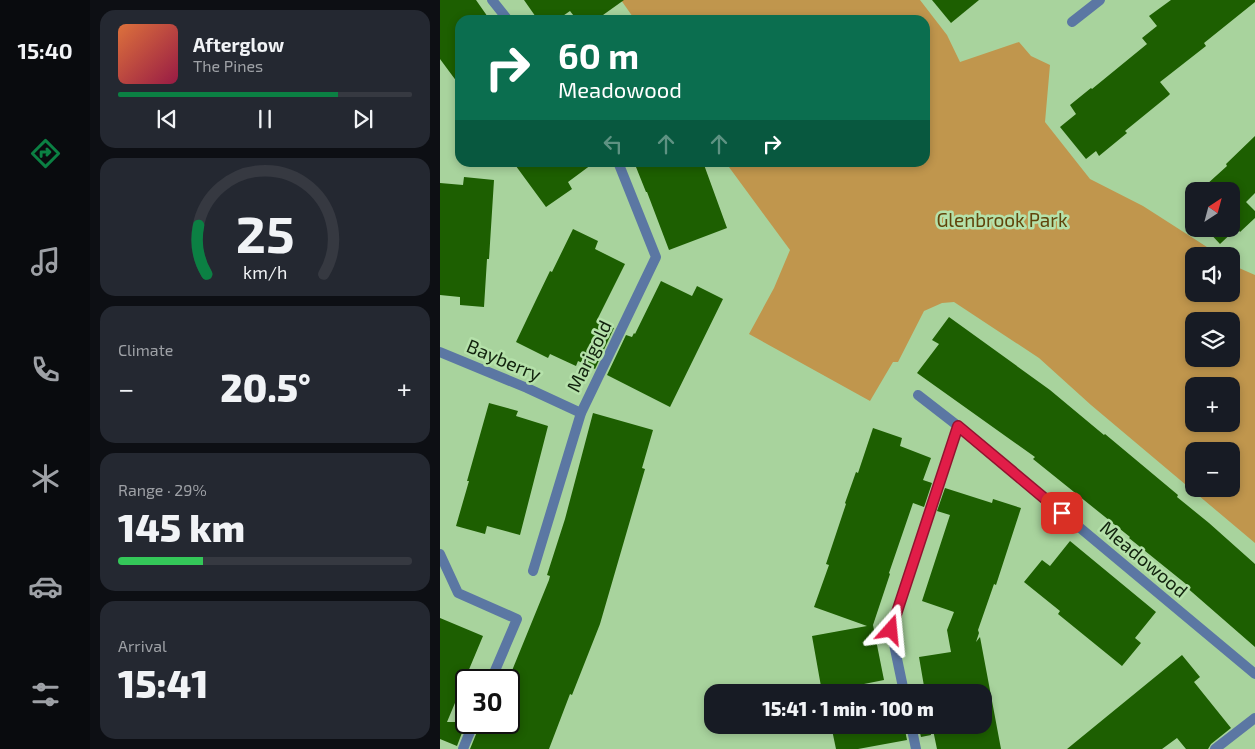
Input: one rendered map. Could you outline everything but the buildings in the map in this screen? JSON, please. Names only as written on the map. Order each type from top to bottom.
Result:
[{"type":"street","points":[[492,0],[504,15]]},
{"type":"street","points":[[1072,22],[1100,0]]},
{"type":"street","name":"Marigold","points":[[533,571],[581,412],[656,257],[620,167]]},
{"type":"street","name":"Bayberry","points":[[440,352],[581,412]]},
{"type":"street","name":"Meadowood","points":[[918,395],[958,426],[1255,674]]},
{"type":"street","points":[[902,684],[891,630],[958,426]]},
{"type":"street","points":[[440,554],[458,593],[517,619],[497,669]]},
{"type":"street","points":[[1215,749],[1255,718]]},
{"type":"street","points":[[463,749],[469,734]]},
{"type":"street","points":[[913,734],[916,749]]},
{"type":"green space","name":"Glenbrook Park","points":[[621,0],[920,0],[947,35],[960,62],[1019,42],[1031,56],[1050,65],[1045,122],[1090,179],[1143,206],[1185,233],[1185,238],[1193,238],[1207,247],[1185,247],[1185,302],[1240,302],[1240,268],[1255,275],[1255,543],[1200,497],[1240,497],[1240,442],[1185,442],[1185,484],[1091,405],[1039,358],[954,302],[942,303],[924,311],[898,362],[893,362],[870,401],[749,334],[774,288],[790,250],[729,167],[930,167],[930,15],[632,15]]},
{"type":"route","points":[[891,630],[958,426],[1062,513]]}]
